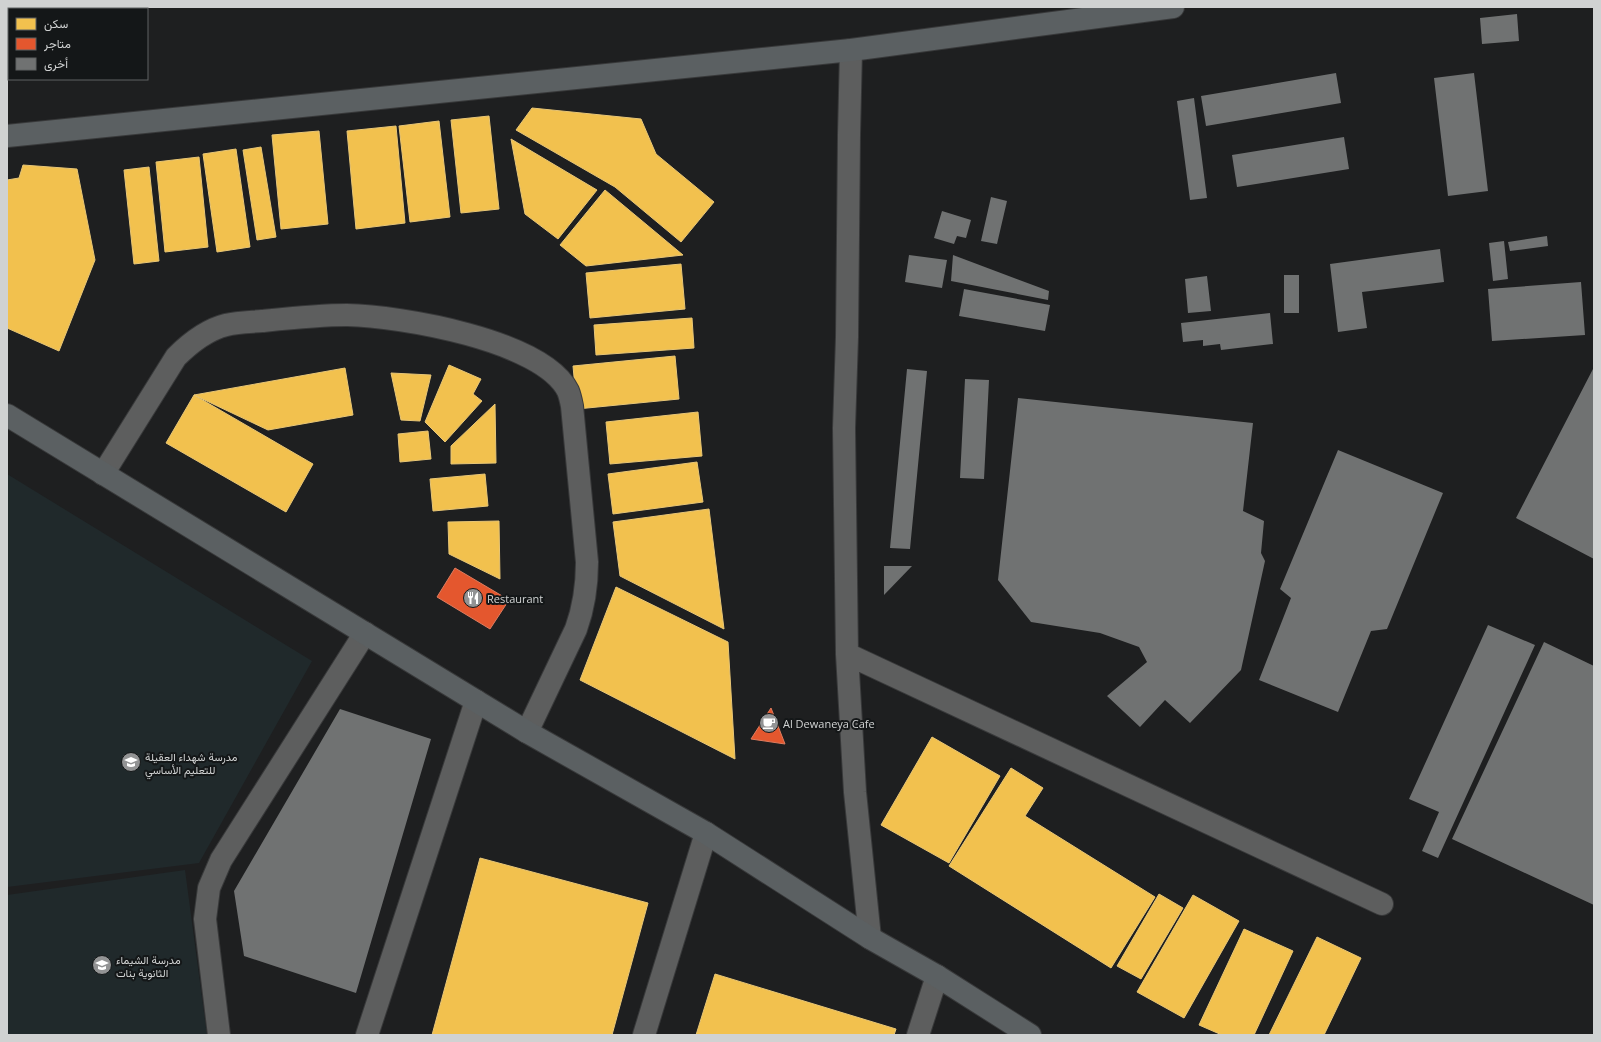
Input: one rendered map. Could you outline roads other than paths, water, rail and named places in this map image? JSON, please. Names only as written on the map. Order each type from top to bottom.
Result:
[{"type":"main road","points":[[7,136],[851,50],[1172,7]]},
{"type":"main road","points":[[7,415],[527,732],[706,833],[870,938],[937,976],[1030,1035]]},
{"type":"street","points":[[851,50],[848,336],[844,428],[847,654],[855,792],[870,938]]},
{"type":"street","points":[[103,474],[176,357],[187,346],[200,337],[226,325],[310,316],[348,315],[385,318],[426,324],[466,334],[505,346],[528,356],[560,380],[568,391],[572,406],[587,562],[587,580],[581,614],[576,629],[527,732]]},
{"type":"street","points":[[219,1035],[205,919],[214,874],[221,860],[365,633]]},
{"type":"street","points":[[847,654],[1382,904]]},
{"type":"street","points":[[368,1035],[476,701]]},
{"type":"street","points":[[644,1035],[706,833]]},
{"type":"street","points":[[918,1035],[937,976]]},
{"type":"place","name":"Restaurant","points":[[473,598]]},
{"type":"place","name":"Al Dewaneya Cafe","points":[[769,723]]},
{"type":"place","name":"مدرسة شهداء العقيلة للتعليم الأساسي","points":[[131,762]]},
{"type":"place","name":"مدرسة الشيماء الثانوية بنات","points":[[102,965]]}]
